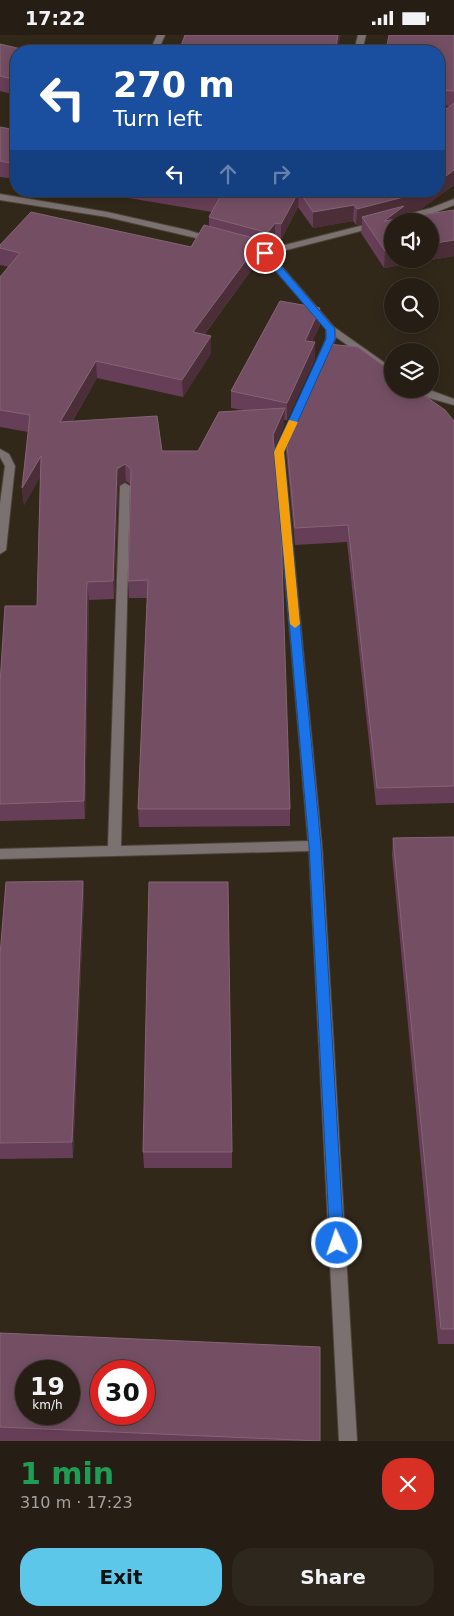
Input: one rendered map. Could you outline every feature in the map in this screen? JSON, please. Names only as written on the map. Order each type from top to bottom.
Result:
[{"type":"street","points":[[0,197],[54,204],[146,222],[220,241]]},
{"type":"street","points":[[247,248],[265,253],[434,210],[454,202]]},
{"type":"street","points":[[265,253],[331,329],[384,366]]},
{"type":"street","points":[[315,374],[331,339],[331,329]]},
{"type":"street","points":[[439,398],[454,402]]},
{"type":"street","points":[[299,409],[279,452],[315,846],[348,1441]]},
{"type":"street","points":[[0,452],[5,456],[10,466],[0,550]]},
{"type":"street","points":[[114,851],[125,486]]},
{"type":"street","points":[[0,854],[315,846]]},
{"type":"building","points":[[185,35],[338,35],[336,45],[181,45]]},
{"type":"building","points":[[389,35],[454,35],[454,91],[445,90],[445,45],[387,45]]},
{"type":"building","points":[[0,44],[10,46],[10,78],[0,76]]},
{"type":"building","points":[[454,103],[454,170],[445,177],[445,110]]},
{"type":"building","points":[[0,127],[10,129],[10,163],[0,161]]},
{"type":"building","points":[[220,197],[296,197],[281,224],[275,223],[269,231],[265,232],[209,217]]},
{"type":"building","points":[[303,197],[404,197],[357,209],[354,205],[313,212]]},
{"type":"building","points":[[404,206],[395,213],[384,213],[384,250],[362,217]]},
{"type":"building","points":[[454,210],[454,240],[439,242],[439,213],[435,213]]},
{"type":"building","points":[[31,212],[191,247],[204,225],[261,240],[193,332],[211,336],[182,380],[96,361],[60,422],[157,416],[162,451],[198,451],[219,412],[285,408],[273,435],[281,530],[290,809],[138,809],[148,580],[128,581],[131,469],[125,464],[117,469],[113,581],[87,582],[84,801],[0,804],[0,683],[5,606],[37,606],[41,456],[22,488],[30,415],[0,410],[0,277],[20,253],[0,248],[0,245]]},
{"type":"building","points":[[280,301],[320,308],[305,341],[315,342],[287,403],[231,391]]},
{"type":"building","points":[[328,344],[358,347],[384,366],[384,398],[428,398],[445,410],[454,421],[454,786],[377,788],[348,525],[295,528],[286,435],[299,407],[302,407],[300,406]]},
{"type":"building","points":[[454,837],[454,1329],[441,1329],[393,838]]},
{"type":"building","points":[[83,881],[72,1142],[0,1143],[0,955],[6,882]]},
{"type":"building","points":[[149,882],[228,882],[232,1152],[143,1152]]},
{"type":"building","points":[[0,1333],[320,1347],[320,1441],[0,1427]]},
{"type":"slow traffic","points":[[293,422],[279,452],[295,624]]},
{"type":"route","points":[[265,253],[331,329],[331,339],[279,452],[315,846],[337,1243]]}]
